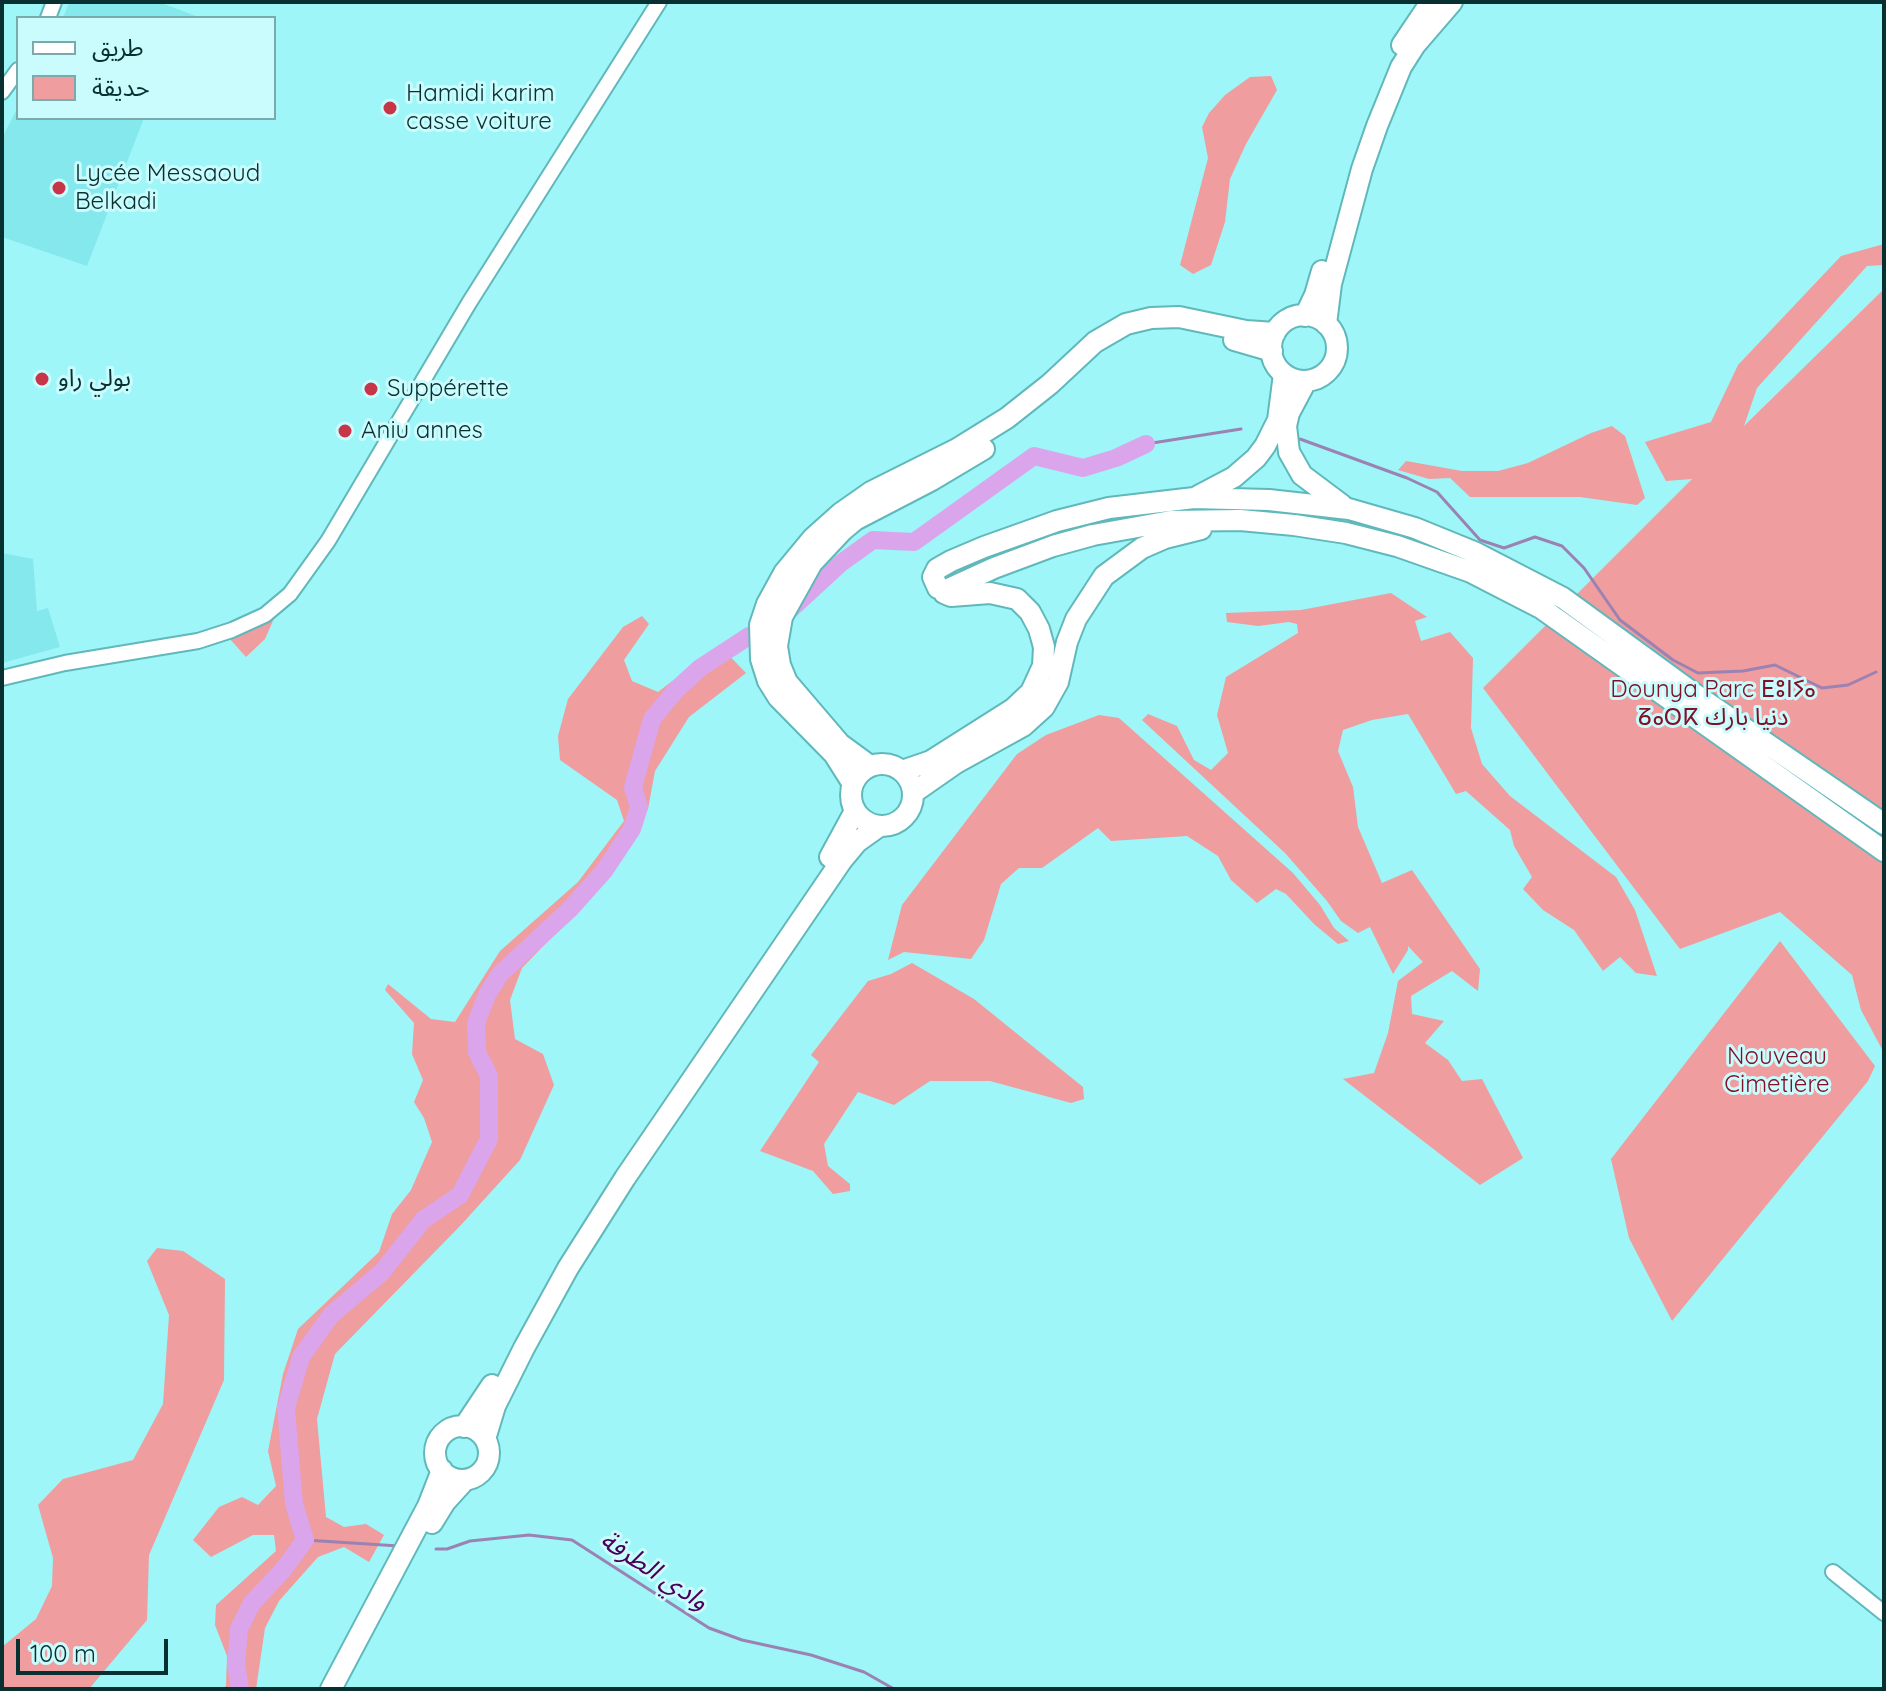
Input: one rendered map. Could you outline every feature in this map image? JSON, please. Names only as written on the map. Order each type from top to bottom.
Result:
[{"type":"highway","points":[[1305,316],[1319,281],[1352,159],[1368,114],[1384,75],[1414,23],[1431,2]]},
{"type":"highway","points":[[1326,324],[1305,316],[1287,320],[1273,342],[1278,368],[1284,374],[1306,381],[1321,377],[1335,359],[1337,344],[1326,324],[1331,284],[1377,126],[1408,56],[1452,2]]},
{"type":"highway","points":[[853,784],[834,754],[778,697],[768,681],[761,659],[760,625],[767,604],[784,573],[813,538],[871,492],[957,449],[1007,418],[1095,342],[1126,324],[1151,318],[1179,317],[1246,331],[1273,342]]},
{"type":"highway","points":[[870,766],[840,744],[792,689],[778,656],[779,626],[786,608],[804,575],[831,541],[855,520],[932,480],[993,442],[1045,405],[1106,348],[1126,337],[1170,327],[1236,340],[1273,342]]},
{"type":"highway","points":[[1194,498],[1234,477],[1265,446],[1278,420],[1284,374]]},
{"type":"highway","points":[[1306,381],[1289,413],[1289,452],[1311,484],[1349,509]]},
{"type":"highway","points":[[902,771],[931,761],[1013,709],[1031,692],[1043,666],[1044,647],[1039,629],[1030,612],[1017,599],[990,593],[951,596],[933,581],[937,569],[1022,533],[1109,508],[1194,498],[1269,500],[1349,509],[1415,528],[1474,552],[1563,598],[1696,695],[1884,824]]},
{"type":"highway","points":[[942,590],[949,590],[994,568],[1093,535],[1171,521],[1240,520],[1320,529],[1371,539],[1446,562],[1509,590],[1584,637],[1884,851]]},
{"type":"highway","points":[[913,793],[956,763],[1023,726],[1044,707],[1058,682],[1076,619],[1095,587],[1112,569],[1142,548],[1165,538],[1240,520]]},
{"type":"highway","points":[[345,1689],[439,1510],[465,1480],[477,1475],[485,1466],[489,1455],[485,1439],[495,1406],[568,1268],[625,1178],[842,860],[857,842],[878,827],[892,825],[902,819],[910,810],[913,793],[910,782],[902,771],[887,764],[870,766],[860,773],[851,795],[855,811],[864,821],[878,827]]},
{"type":"highway","points":[[464,1427],[485,1398],[555,1265],[597,1196],[838,847],[855,811]]},
{"type":"highway","points":[[465,1480],[455,1479],[442,1470],[435,1453],[438,1441],[446,1432],[464,1427],[476,1430],[485,1439]]},
{"type":"highway","points":[[331,1689],[428,1506],[442,1470]]},
{"type":"main road","points":[[2,678],[65,663],[198,641],[265,615],[290,594],[328,541],[469,303],[659,2]]},
{"type":"main road","points":[[2,92],[16,73]]},
{"type":"main road","points":[[1833,1572],[1884,1613]]},
{"type":"shaded area","points":[[69,2],[159,2],[196,16],[64,16]]},
{"type":"shaded area","name":"Lycée Messaoud Belkadi","points":[[16,111],[16,120],[143,120],[87,266],[2,237],[2,138]]},
{"type":"shaded area","points":[[2,553],[33,559],[37,611],[48,608],[60,647],[2,663]]},
{"type":"green space","points":[[1271,76],[1277,90],[1230,179],[1225,222],[1211,265],[1193,274],[1180,265],[1208,158],[1202,127],[1209,113],[1225,95],[1250,77]]},
{"type":"green space","name":"Dounya Parc ⴹⵓⵏⵢⴰ ⵒⴰⵔⴽ دنيا بارك","points":[[1884,244],[1884,265],[1867,266],[1757,388],[1744,426],[1884,289],[1884,1053],[1861,1010],[1852,975],[1780,912],[1680,949],[1483,688],[1692,479],[1666,481],[1645,442],[1711,422],[1738,365],[1841,256]]},
{"type":"green space","points":[[1612,426],[1625,436],[1645,498],[1637,505],[1580,497],[1470,497],[1450,478],[1429,479],[1398,470],[1406,461],[1462,471],[1498,471],[1528,463]]},
{"type":"green space","points":[[1391,593],[1427,617],[1415,621],[1421,641],[1450,632],[1473,658],[1471,728],[1482,764],[1510,796],[1616,877],[1635,910],[1657,976],[1636,973],[1620,957],[1603,971],[1574,930],[1543,910],[1523,889],[1532,877],[1514,846],[1510,830],[1466,791],[1456,794],[1408,714],[1372,720],[1343,730],[1338,751],[1353,787],[1358,827],[1382,883],[1412,870],[1480,969],[1478,991],[1452,971],[1411,996],[1412,1014],[1444,1021],[1425,1043],[1448,1060],[1462,1081],[1482,1079],[1523,1158],[1480,1185],[1343,1079],[1374,1073],[1388,1033],[1398,981],[1423,962],[1408,946],[1393,974],[1370,927],[1358,933],[1341,921],[1285,853],[1142,720],[1148,714],[1177,726],[1194,760],[1211,770],[1228,753],[1217,715],[1226,677],[1298,633],[1297,624],[1289,622],[1258,626],[1227,622],[1226,613],[1301,610]]},
{"type":"green space","points":[[276,614],[265,639],[246,657],[229,638]]},
{"type":"green space","points":[[642,616],[649,624],[624,660],[632,681],[658,692],[719,645],[746,673],[689,717],[655,771],[648,809],[605,882],[522,968],[510,1000],[515,1039],[543,1054],[554,1085],[520,1160],[335,1354],[317,1419],[326,1517],[344,1527],[366,1524],[384,1535],[369,1562],[344,1547],[318,1557],[279,1601],[265,1628],[256,1689],[223,1689],[226,1686],[227,1656],[215,1625],[216,1605],[276,1551],[274,1535],[253,1535],[211,1557],[193,1540],[219,1507],[242,1497],[258,1505],[276,1486],[268,1451],[283,1374],[298,1329],[379,1252],[392,1214],[411,1190],[432,1142],[424,1118],[414,1102],[423,1080],[412,1054],[414,1023],[385,990],[388,984],[431,1019],[455,1022],[500,951],[578,882],[624,821],[617,800],[560,760],[558,736],[568,699],[623,627]]},
{"type":"green space","points":[[1099,715],[1119,718],[1293,873],[1320,905],[1334,928],[1349,941],[1338,944],[1286,894],[1276,889],[1257,903],[1231,880],[1218,856],[1187,836],[1111,841],[1098,828],[1042,868],[1019,868],[1001,884],[984,940],[971,959],[904,952],[888,960],[902,905],[1017,754],[1046,735]]},
{"type":"green space","name":"Nouveau Cimetière","points":[[1780,941],[1875,1066],[1868,1081],[1672,1321],[1629,1238],[1611,1159]]},
{"type":"green space","points":[[912,963],[974,999],[1083,1087],[1084,1099],[1071,1103],[990,1081],[930,1081],[894,1105],[858,1092],[824,1144],[828,1166],[850,1184],[850,1191],[833,1194],[813,1171],[760,1151],[819,1062],[811,1055],[868,981]]},
{"type":"green space","points":[[157,1248],[183,1251],[225,1279],[224,1380],[149,1555],[147,1620],[89,1689],[2,1689],[2,1647],[36,1619],[52,1586],[53,1558],[38,1505],[63,1479],[133,1460],[163,1404],[169,1315],[147,1261]]},
{"type":"waterway","points":[[1146,444],[1241,429]]},
{"type":"waterway","points":[[1300,439],[1437,492],[1480,540],[1504,548],[1535,537],[1562,546],[1584,568],[1620,620],[1673,660],[1698,673],[1743,671],[1775,665],[1822,688],[1848,685],[1876,672]]},
{"type":"waterway","points":[[791,609],[841,563],[873,540],[914,542],[1034,456],[1083,468],[1116,458],[1146,444]]},
{"type":"waterway","points":[[240,1689],[236,1664],[239,1629],[252,1603],[283,1570],[305,1540],[294,1504],[286,1408],[301,1357],[331,1315],[382,1272],[423,1220],[460,1195],[489,1139],[489,1076],[477,1052],[476,1023],[487,995],[500,974],[570,909],[604,871],[632,829],[639,807],[633,787],[652,719],[700,668],[749,636]]},
{"type":"waterway","name":"وادي الطرفة","points":[[436,1549],[447,1549],[470,1541],[529,1535],[572,1540],[709,1628],[742,1640],[811,1655],[864,1672],[894,1689]]},
{"type":"waterway","name":"وادي الطرفة","points":[[305,1540],[399,1546]]},
{"type":"place","name":"Hamidi karim casse voiture","points":[[390,108]]},
{"type":"place","name":"Lycée Messaoud Belkadi","points":[[59,188]]},
{"type":"place","name":"بولي راو","points":[[42,379]]},
{"type":"place","name":"Suppérette","points":[[371,389]]},
{"type":"place","name":"Aniu annes","points":[[345,431]]}]
